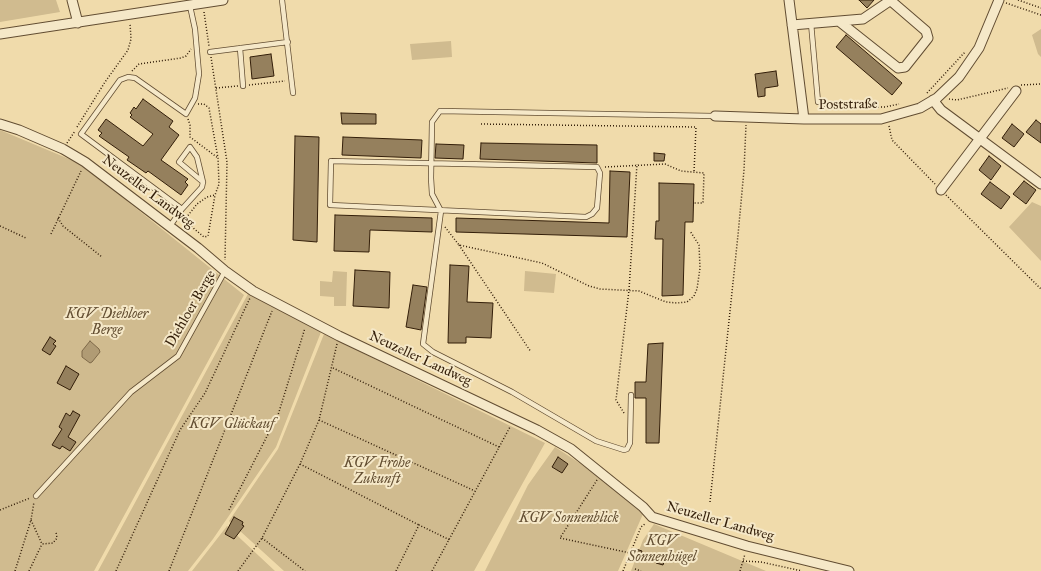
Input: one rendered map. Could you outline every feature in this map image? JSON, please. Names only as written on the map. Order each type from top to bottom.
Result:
[{"type":"street","points":[[72,0],[78,23]]},
{"type":"street","points":[[0,34],[223,0]]},
{"type":"street","name":"Poststraße","points":[[789,0],[804,119]]},
{"type":"street","points":[[792,25],[863,19],[891,0],[926,31],[928,38],[905,67],[898,68],[840,22]]},
{"type":"street","name":"Poststraße","points":[[715,116],[804,119],[881,119],[920,108],[935,99],[959,77],[979,48],[999,0]]},
{"type":"street","points":[[941,190],[980,139],[1016,88]]},
{"type":"street","points":[[935,99],[941,110],[1041,184]]},
{"type":"street","name":"Neuzeller Landweg","points":[[0,124],[19,130],[63,149],[85,162],[253,291],[339,336],[514,419],[570,449],[601,473],[652,517],[747,546],[849,571]]},
{"type":"lane","points":[[282,0],[293,93]]},
{"type":"lane","points":[[182,209],[81,134],[120,80],[128,77],[135,78],[186,114],[195,98],[199,74],[195,43],[195,29],[190,6]]},
{"type":"lane","points":[[811,23],[818,102]]},
{"type":"lane","points":[[210,52],[288,42]]},
{"type":"lane","points":[[240,48],[243,86]]},
{"type":"lane","points":[[631,395],[630,443],[627,449],[624,450],[596,441],[519,396],[433,352],[423,344],[441,211],[432,194],[432,122],[440,111],[715,116]]},
{"type":"lane","points":[[170,226],[182,209],[202,187],[203,182],[198,157],[190,147],[179,162],[203,182]]},
{"type":"lane","points":[[331,161],[431,164],[597,168],[600,173],[597,208],[592,214],[586,217],[330,205],[331,161]]},
{"type":"lane","name":"Diehloer Berge","points":[[36,496],[131,392],[178,356],[225,271]]},
{"type":"path","points":[[999,0],[1041,15]]},
{"type":"path","points":[[1018,0],[1041,8]]},
{"type":"path","name":"Diehloer Berge","points":[[203,3],[227,162],[225,271]]},
{"type":"path","points":[[63,149],[128,50],[131,39],[129,15]]},
{"type":"path","points":[[128,77],[134,67],[139,64],[186,56],[195,43]]},
{"type":"path","points":[[925,95],[967,50]]},
{"type":"path","points":[[216,88],[292,81]]},
{"type":"path","points":[[935,99],[957,100],[1041,84]]},
{"type":"path","points":[[818,108],[885,107],[906,103]]},
{"type":"path","points":[[885,107],[892,140],[1041,289]]},
{"type":"path","points":[[186,114],[190,125],[190,137],[218,158]]},
{"type":"path","points":[[710,502],[744,170],[746,116]]},
{"type":"path","points":[[481,124],[696,127],[694,172]]},
{"type":"path","points":[[51,234],[85,162]]},
{"type":"path","points":[[631,425],[616,400],[629,290],[637,164]]},
{"type":"path","points":[[597,168],[637,164],[665,164],[681,171],[704,173],[703,203],[694,203]]},
{"type":"path","points":[[58,218],[63,226],[102,257]]},
{"type":"path","points":[[440,221],[459,246],[531,352]]},
{"type":"path","points":[[0,226],[26,238]]},
{"type":"path","points":[[459,246],[542,263],[589,286],[600,289],[639,291],[666,302],[677,303],[687,302],[694,296],[698,289],[700,268],[699,245],[690,231]]},
{"type":"path","points":[[116,571],[180,430],[205,393],[253,291]]},
{"type":"path","points":[[169,571],[275,303]]},
{"type":"path","points":[[229,510],[278,415],[308,320]]},
{"type":"path","points":[[238,571],[262,538],[300,464],[319,420],[339,336]]},
{"type":"path","points":[[332,368],[499,447]]},
{"type":"path","points":[[432,571],[514,419]]},
{"type":"path","points":[[319,420],[475,491]]},
{"type":"path","points":[[300,464],[450,540]]},
{"type":"path","points":[[601,473],[560,538],[630,553]]},
{"type":"path","points":[[0,510],[36,496]]},
{"type":"path","points":[[15,571],[31,520],[36,496]]},
{"type":"path","points":[[623,571],[641,528],[652,517]]},
{"type":"path","points":[[31,520],[42,544]]},
{"type":"path","points":[[396,571],[419,525]]},
{"type":"path","points":[[42,544],[53,543],[58,538],[56,532]]},
{"type":"path","points":[[262,538],[306,571]]},
{"type":"path","points":[[29,571],[42,544]]},
{"type":"path","points":[[740,571],[747,546]]},
{"type":"path","points":[[742,561],[761,562],[802,571]]},
{"type":"path","points":[[635,569],[641,571]]},
{"type":"green space","points":[[0,0],[56,0],[60,12],[0,22]]},
{"type":"green space","points":[[1041,29],[1041,57],[1038,54],[1032,35]]},
{"type":"green space","points":[[451,41],[452,57],[412,60],[410,44]]},
{"type":"green space","name":"KGV Diehloer Berge","points":[[0,130],[81,164],[244,295],[94,571],[0,571]]},
{"type":"green space","points":[[1032,202],[1041,206],[1041,261],[1009,227]]},
{"type":"green space","points":[[333,271],[347,272],[346,306],[334,306],[334,297],[320,296],[320,281],[332,282]]},
{"type":"green space","points":[[525,271],[556,274],[554,293],[524,291]]},
{"type":"green space","name":"KGV Glückauf","points":[[249,292],[321,332],[276,447],[213,539],[188,571],[98,571]]},
{"type":"green space","name":"KGV Frohe Zukunft","points":[[324,334],[545,443],[474,571],[284,571],[229,521],[278,449]]},
{"type":"green space","name":"KGV Sonnenblick","points":[[555,447],[601,477],[643,514],[618,571],[485,571],[528,485]]},
{"type":"green space","name":"KGV Sonnenhügel","points":[[654,524],[766,571],[631,571],[643,540]]},
{"type":"green space","points":[[227,526],[275,571],[192,571]]},
{"type":"shaded area","points":[[90,341],[99,349],[100,352],[90,363],[82,357],[82,351]]},
{"type":"building","points":[[859,0],[874,0],[867,8]]},
{"type":"building","points":[[846,35],[902,83],[892,95],[836,47]]},
{"type":"building","points":[[271,54],[274,76],[252,79],[250,57]]},
{"type":"building","points":[[776,71],[778,86],[765,88],[765,96],[758,97],[755,74]]},
{"type":"building","points":[[143,99],[173,121],[169,127],[179,135],[161,160],[188,179],[185,182],[188,185],[181,195],[148,171],[146,173],[127,160],[129,157],[99,136],[102,133],[98,130],[106,119],[143,146],[153,134],[130,117],[132,115],[130,113],[134,107],[136,109]]},
{"type":"building","points":[[341,113],[376,114],[376,124],[342,124]]},
{"type":"building","points":[[1036,120],[1041,124],[1041,143],[1026,132]]},
{"type":"building","points":[[1012,124],[1024,134],[1014,147],[1002,138]]},
{"type":"building","points":[[295,136],[319,137],[317,242],[293,240]]},
{"type":"building","points":[[343,137],[422,140],[421,158],[342,155]]},
{"type":"building","points":[[481,143],[597,145],[597,163],[480,159]]},
{"type":"building","points":[[436,144],[464,145],[463,159],[435,158]]},
{"type":"building","points":[[654,153],[665,154],[664,161],[654,161]]},
{"type":"building","points":[[989,156],[1001,166],[991,180],[979,170]]},
{"type":"building","points":[[610,171],[630,172],[627,237],[456,232],[456,218],[609,223]]},
{"type":"building","points":[[1024,181],[1036,190],[1026,204],[1013,194]]},
{"type":"building","points":[[990,182],[1010,197],[1001,209],[981,194]]},
{"type":"building","points":[[659,183],[694,184],[693,222],[685,222],[683,295],[662,296],[663,239],[655,239],[656,221],[659,221]]},
{"type":"building","points":[[335,215],[432,218],[432,232],[370,230],[369,252],[334,251]]},
{"type":"building","points":[[450,265],[469,266],[467,302],[493,303],[491,338],[466,337],[466,343],[448,343]]},
{"type":"building","points":[[355,270],[390,272],[389,308],[353,306]]},
{"type":"building","points":[[413,285],[427,287],[421,330],[406,327]]},
{"type":"building","points":[[50,337],[56,341],[53,344],[56,346],[50,355],[42,350]]},
{"type":"building","points":[[663,343],[659,443],[646,443],[646,398],[635,398],[635,382],[646,382],[648,344]]},
{"type":"building","points":[[66,366],[79,374],[70,390],[57,383]]},
{"type":"building","points":[[73,411],[80,415],[68,437],[76,442],[70,451],[62,446],[60,449],[52,445],[62,429],[59,427],[66,413],[70,416]]},
{"type":"building","points":[[558,457],[568,464],[562,473],[552,467]]},
{"type":"building","points":[[234,517],[243,522],[242,525],[244,526],[234,539],[225,534]]},
{"type":"building","points":[[636,549],[642,551],[640,557],[634,555]]},
{"type":"building","points":[[658,557],[665,559],[663,565],[656,563]]}]
